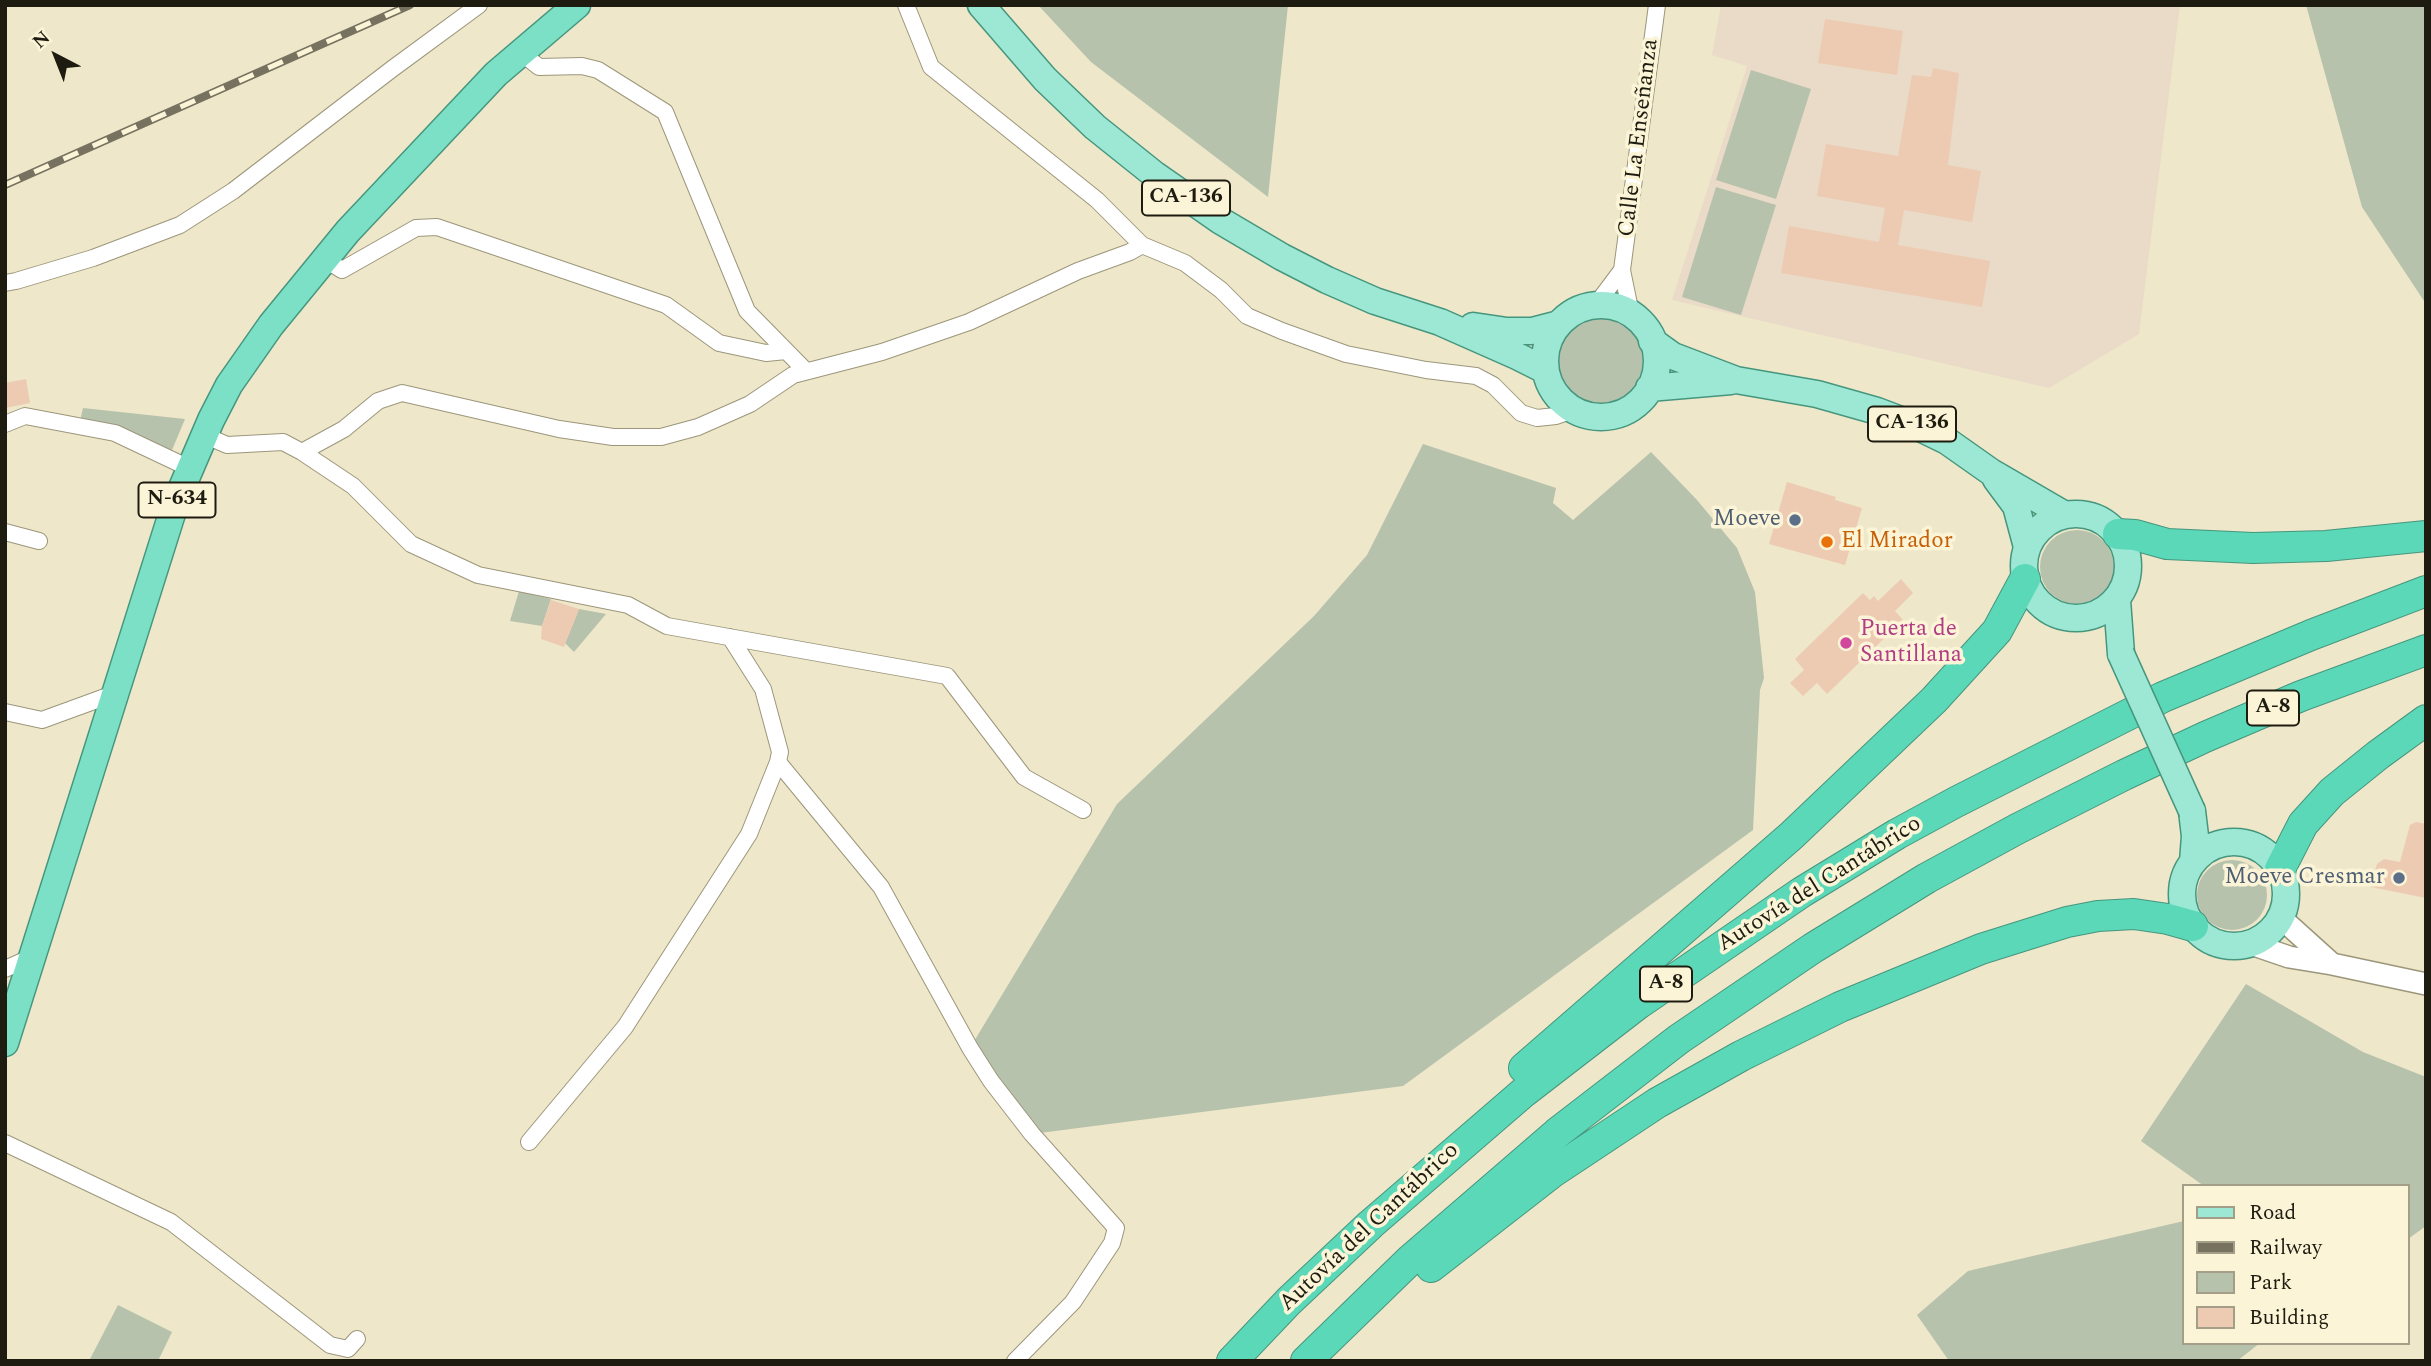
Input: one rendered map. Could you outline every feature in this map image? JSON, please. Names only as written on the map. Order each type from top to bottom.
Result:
[{"type":"highway","name":"N-634","points":[[5,1043],[167,526],[189,468],[229,385],[271,325],[324,259],[418,155],[520,52],[577,5]]},
{"type":"highway","points":[[2118,534],[2135,535],[2167,544],[2228,548],[2326,546],[2426,536]]},
{"type":"highway","points":[[1217,1361],[1286,1288],[1389,1188],[1791,836],[1934,701],[1997,631],[2025,579]]},
{"type":"highway","name":"Autovía del Cantábrico","points":[[1232,1361],[1289,1301],[1371,1224],[1516,1099],[1648,997],[1790,900],[1944,808],[2154,701],[2287,645],[2426,592]]},
{"type":"highway","name":"A-8","points":[[1306,1361],[1411,1259],[1557,1133],[1679,1039],[1814,948],[2017,828],[2124,775],[2301,696],[2426,650]]},
{"type":"highway","points":[[2280,869],[2303,824],[2332,792],[2426,720]]},
{"type":"highway","points":[[1328,1361],[1424,1273],[1553,1172],[1657,1103],[1791,1030],[1921,972],[1989,946],[2067,922],[2106,915],[2134,914],[2193,926]]},
{"type":"main road","name":"CA-136","points":[[981,5],[1045,79],[1073,106],[1128,155],[1190,201],[1252,240],[1317,275],[1375,301],[1440,322]]},
{"type":"main road","points":[[1595,306],[1614,307],[1631,314],[1644,326],[1652,341],[1656,365],[1649,388],[1633,406],[1617,415],[1595,417],[1573,410],[1555,393],[1545,370],[1547,345],[1559,324],[1570,314],[1595,306]]},
{"type":"main road","points":[[1440,322],[1507,331],[1532,331],[1559,324]]},
{"type":"main road","points":[[1440,322],[1545,370]]},
{"type":"main road","points":[[1652,341],[1673,356],[1736,380]]},
{"type":"main road","name":"CA-136","points":[[1736,380],[1816,394],[1877,411],[1947,441],[1991,472]]},
{"type":"main road","points":[[1649,388],[1736,380]]},
{"type":"main road","points":[[1991,472],[2065,515]]},
{"type":"main road","points":[[1991,472],[2016,506],[2027,547]]},
{"type":"main road","points":[[2080,514],[2107,523],[2118,534],[2129,560],[2129,574],[2117,600],[2108,609],[2096,615],[2068,619],[2053,614],[2031,594],[2025,579],[2027,547],[2036,533],[2049,522],[2065,515],[2080,514]]},
{"type":"main road","points":[[2117,600],[2121,654],[2192,811],[2195,836],[2193,862]]},
{"type":"main road","points":[[2083,618],[2121,654]]},
{"type":"main road","points":[[2192,811],[2223,844]]},
{"type":"main road","points":[[2240,842],[2256,847],[2270,856],[2280,869],[2286,885],[2286,902],[2281,918],[2268,934],[2251,944],[2235,947],[2205,938],[2193,926],[2185,911],[2182,894],[2185,877],[2193,862],[2207,850],[2240,842]]},
{"type":"street","points":[[5,283],[93,258],[180,225],[233,191],[478,5]]},
{"type":"street","points":[[906,5],[931,67],[1097,200],[1142,244],[1185,263],[1221,290],[1247,316],[1346,354],[1426,370],[1476,376],[1493,384],[1521,413],[1537,418],[1556,416],[1573,410]]},
{"type":"street","name":"Calle La Enseñanza","points":[[1631,314],[1622,270],[1657,5]]},
{"type":"street","points":[[520,52],[539,67],[582,66],[598,70],[665,112],[747,311],[806,371]]},
{"type":"street","points":[[324,259],[342,270],[416,228],[438,227],[666,305],[719,343],[766,353],[786,351]]},
{"type":"street","points":[[302,452],[344,429],[378,401],[402,393],[559,429],[614,437],[661,437],[698,427],[740,408],[793,375],[882,352],[969,322],[1078,271],[1130,252],[1142,244]]},
{"type":"street","name":"Calle La Enseñanza","points":[[1595,306],[1622,270]]},
{"type":"street","points":[[5,424],[25,416],[115,433],[189,468]]},
{"type":"street","points":[[204,435],[227,445],[284,442],[353,486],[411,544],[478,575],[628,605],[667,626],[947,676],[1024,777],[1083,810]]},
{"type":"street","points":[[5,532],[39,541]]},
{"type":"street","points":[[528,1142],[625,1027],[748,834],[778,762],[780,752],[763,689],[730,637]]},
{"type":"street","points":[[5,712],[42,720],[116,693]]},
{"type":"street","points":[[778,762],[880,887],[970,1048],[991,1080],[1032,1134],[1116,1228],[1112,1243],[1073,1302],[1015,1361]]},
{"type":"street","points":[[2281,918],[2332,964]]},
{"type":"street","points":[[2251,944],[2289,957],[2426,984]]},
{"type":"street","points":[[5,969],[32,957]]},
{"type":"street","points":[[5,1143],[171,1222],[330,1345],[348,1349],[357,1339]]},
{"type":"shaded area","points":[[1721,5],[2180,5],[2139,334],[2049,388],[1672,300],[1747,66],[1712,55]]},
{"type":"green space","points":[[1038,5],[1288,5],[1268,197],[1091,62]]},
{"type":"green space","points":[[2306,5],[2426,5],[2426,304],[2362,207]]},
{"type":"green space","points":[[1751,70],[1811,89],[1776,199],[1716,180]]},
{"type":"green space","points":[[1716,187],[1776,205],[1741,315],[1682,297]]},
{"type":"green space","points":[[1600,317],[1617,320],[1631,329],[1640,343],[1643,360],[1640,377],[1631,391],[1617,400],[1600,403],[1583,400],[1569,391],[1560,377],[1557,360],[1560,343],[1569,329],[1583,320]]},
{"type":"green space","points":[[83,408],[185,419],[172,450],[80,421]]},
{"type":"green space","points":[[1423,444],[1556,488],[1553,503],[1573,520],[1651,452],[1697,500],[1737,548],[1755,592],[1764,678],[1760,690],[1753,830],[1403,1086],[1032,1134],[970,1048],[1117,804],[1314,616],[1367,555]]},
{"type":"green space","points":[[2077,530],[2091,533],[2103,541],[2111,553],[2114,567],[2111,581],[2103,593],[2091,601],[2077,604],[2063,601],[2051,593],[2043,581],[2040,567],[2043,553],[2051,541],[2063,533]]},
{"type":"green space","points":[[519,591],[551,599],[542,626],[510,621]]},
{"type":"green space","points":[[579,609],[606,614],[574,652],[565,643]]},
{"type":"green space","points":[[2225,860],[2239,860],[2252,866],[2261,875],[2267,895],[2265,908],[2257,920],[2239,930],[2225,930],[2212,924],[2203,915],[2197,902],[2197,888],[2203,875],[2212,866]]},
{"type":"green space","points":[[2246,984],[2363,1052],[2426,1077],[2426,1226],[2410,1238],[2410,1184],[2201,1184],[2141,1141]]},
{"type":"green space","points":[[2182,1221],[2182,1345],[2257,1345],[2237,1361],[1949,1361],[1917,1315],[1968,1271]]},
{"type":"green space","points":[[118,1305],[172,1332],[158,1361],[89,1361]]},
{"type":"building","points":[[1825,19],[1903,31],[1897,75],[1818,63]]},
{"type":"building","points":[[1933,68],[1959,73],[1948,165],[1981,171],[1972,222],[1904,210],[1898,245],[1990,261],[1982,307],[1781,273],[1789,226],[1879,242],[1885,208],[1817,196],[1826,144],[1898,156],[1912,75],[1931,77]]},
{"type":"building","points":[[26,379],[30,403],[5,408],[5,383]]},
{"type":"building","points":[[1787,482],[1862,508],[1845,565],[1769,544]]},
{"type":"building","name":"Puerta de Santillana","points":[[1901,579],[1913,593],[1895,611],[1903,620],[1827,694],[1817,683],[1803,696],[1790,683],[1804,670],[1795,659],[1863,593],[1870,600],[1874,596],[1878,601]]},
{"type":"building","points":[[551,600],[579,609],[564,647],[541,639],[542,626]]},
{"type":"building","name":"Moeve Cresmar","points":[[2416,822],[2426,824],[2426,898],[2371,887],[2377,864],[2384,859],[2400,862],[2410,825]]},
{"type":"railway","points":[[5,185],[410,5]]},
{"type":"place","name":"Moeve","points":[[1795,520]]},
{"type":"place","name":"El Mirador","points":[[1827,542]]},
{"type":"place","name":"Puerta de Santillana","points":[[1846,643]]},
{"type":"place","name":"Moeve Cresmar","points":[[2399,878]]}]
